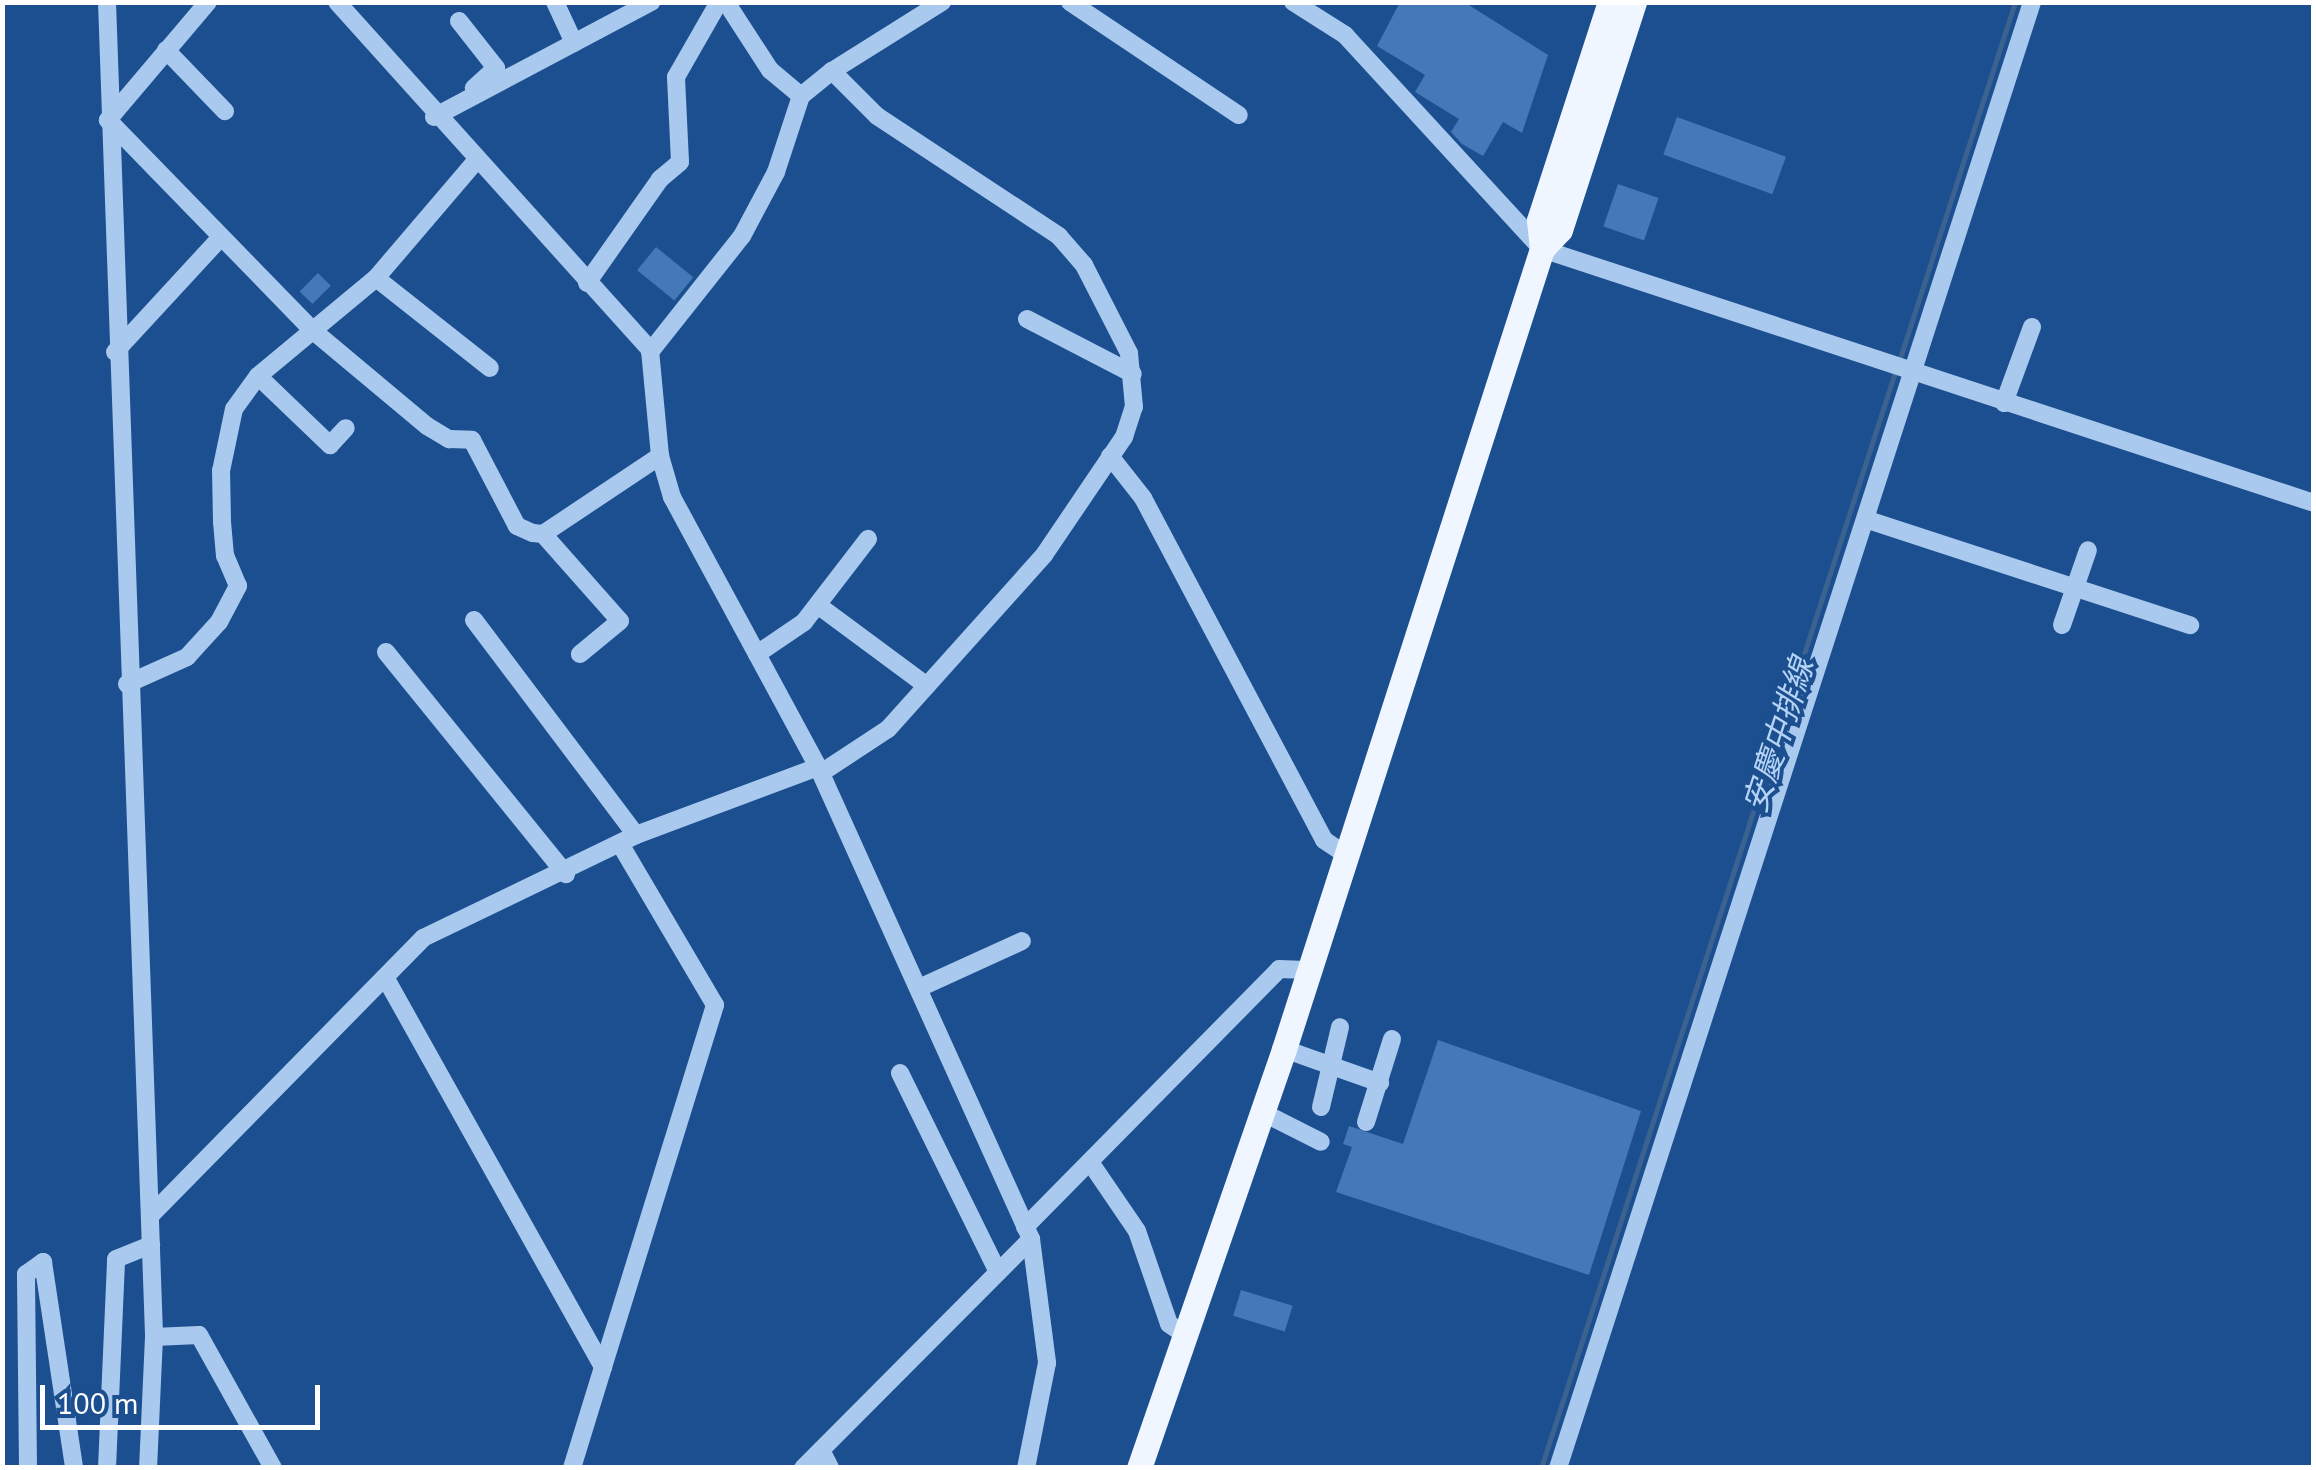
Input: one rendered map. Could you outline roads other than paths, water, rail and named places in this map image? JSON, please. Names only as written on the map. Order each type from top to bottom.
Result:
[{"type":"main road","points":[[1139,1468],[1284,1049],[1542,249],[1539,220],[1610,2]]},
{"type":"main road","points":[[1542,249],[1560,230],[1634,2]]},
{"type":"street","points":[[107,2],[127,684],[154,1337],[148,1468]]},
{"type":"street","points":[[108,120],[208,2]]},
{"type":"street","points":[[555,2],[574,43]]},
{"type":"street","points":[[434,117],[651,2]]},
{"type":"street","points":[[586,283],[660,179],[680,162],[676,77],[718,2]]},
{"type":"street","points":[[726,2],[770,70],[801,96]]},
{"type":"street","points":[[650,352],[742,236],[776,172],[801,96],[832,70],[942,2]]},
{"type":"street","points":[[1070,2],[1239,115]]},
{"type":"street","points":[[1293,2],[1345,35],[1542,249],[2314,503]]},
{"type":"street","points":[[1558,1468],[1916,374],[2032,2]]},
{"type":"street","points":[[347,6],[434,117],[650,352],[660,456],[672,497],[820,770],[1028,1233],[1048,1363],[1026,1468]]},
{"type":"street","points":[[452,108],[496,68],[459,21]]},
{"type":"street","points":[[166,50],[226,111]]},
{"type":"street","points":[[150,1216],[422,938],[566,874],[628,840],[820,770],[888,729],[1044,555],[1110,456],[1134,407],[1133,374],[1118,327],[1084,265],[1059,236],[877,116],[832,70]]},
{"type":"street","points":[[108,120],[311,329],[426,426],[449,439],[472,440],[517,526],[544,534],[620,621],[580,654]]},
{"type":"street","points":[[127,684],[186,657],[219,622],[238,586],[225,556],[221,471],[234,409],[258,376],[376,278],[475,162]]},
{"type":"street","points":[[116,352],[222,238]]},
{"type":"street","points":[[376,278],[490,368]]},
{"type":"street","points":[[1028,319],[1133,374]]},
{"type":"street","points":[[2004,403],[2032,327]]},
{"type":"street","points":[[258,376],[330,446],[346,428]]},
{"type":"street","points":[[544,534],[660,456]]},
{"type":"street","points":[[1110,456],[1143,498],[1324,840],[1346,855]]},
{"type":"street","points":[[1868,520],[2190,625]]},
{"type":"street","points":[[758,654],[819,606],[868,539]]},
{"type":"street","points":[[2062,625],[2078,589],[2088,550]]},
{"type":"street","points":[[819,606],[927,686]]},
{"type":"street","points":[[474,620],[628,840],[715,1004],[572,1468]]},
{"type":"street","points":[[386,652],[566,874]]},
{"type":"street","points":[[919,988],[1022,941]]},
{"type":"street","points":[[803,1468],[998,1272],[1090,1162],[1278,969],[1308,970]]},
{"type":"street","points":[[385,977],[603,1368]]},
{"type":"street","points":[[1320,1107],[1340,1027]]},
{"type":"street","points":[[1366,1122],[1392,1039]]},
{"type":"street","points":[[1284,1049],[1380,1082]]},
{"type":"street","points":[[900,1074],[998,1272]]},
{"type":"street","points":[[1260,1112],[1322,1142]]},
{"type":"street","points":[[1090,1162],[1137,1231],[1169,1324],[1184,1334]]},
{"type":"street","points":[[107,1468],[116,1259],[151,1245]]},
{"type":"street","points":[[28,1468],[26,1274],[43,1262],[74,1468]]},
{"type":"street","points":[[154,1337],[198,1334],[273,1468]]},
{"type":"street","points":[[820,1450],[830,1468]]},
{"type":"waterway","name":"安慶中排線","points":[[1899,361],[2015,2]]},
{"type":"waterway","name":"安慶中排線","points":[[1541,1468],[1895,372]]}]
